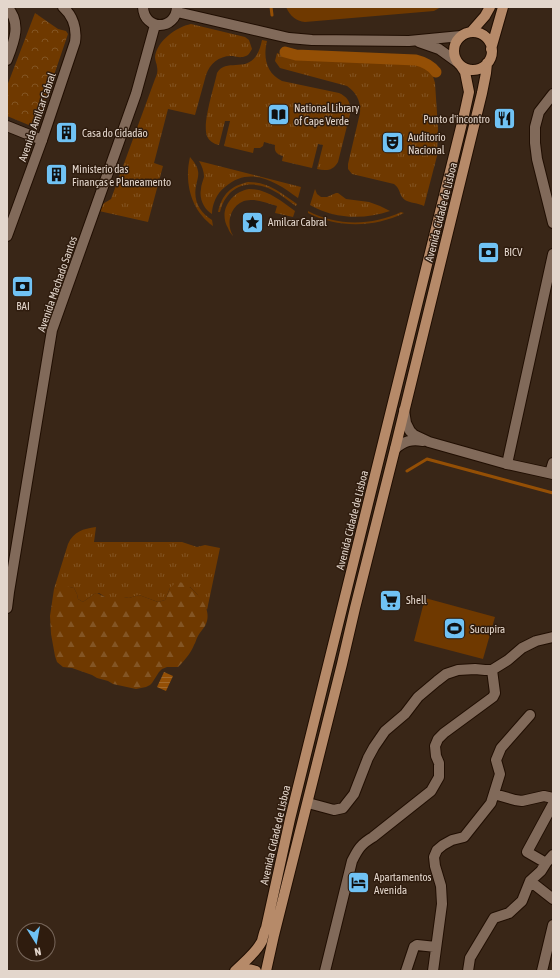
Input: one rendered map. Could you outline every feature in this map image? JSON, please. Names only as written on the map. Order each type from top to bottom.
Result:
[{"type":"main road","points":[[471,32],[485,16],[490,7]]},
{"type":"main road","points":[[491,49],[503,7]]},
{"type":"main road","points":[[471,32],[482,35],[486,38],[490,43],[491,49],[491,56],[487,63],[482,67],[472,70],[466,69],[459,64],[454,57],[454,46],[457,40],[461,36],[471,32]]},
{"type":"main road","name":"Avenida Cidade de Lisboa","points":[[266,971],[478,112],[487,63]]},
{"type":"main road","name":"Avenida Cidade de Lisboa","points":[[235,971],[258,948],[266,928],[292,813],[464,115],[469,92],[465,72],[459,64]]},
{"type":"main road","points":[[235,971],[248,969],[256,971]]},
{"type":"street","points":[[7,7],[12,13],[16,26],[12,49],[7,60]]},
{"type":"street","name":"Avenida Amilcar Cabral","points":[[7,236],[10,219],[42,140],[75,42],[76,30],[73,21],[67,10],[63,7]]},
{"type":"street","points":[[144,7],[146,18],[155,25],[166,24],[171,21],[175,17],[177,9],[289,38],[312,40],[409,41],[461,36]]},
{"type":"street","name":"Avenida Machado Santos","points":[[7,608],[52,330],[136,94],[155,25]]},
{"type":"street","points":[[409,41],[439,48],[459,64]]},
{"type":"street","points":[[553,94],[539,112],[535,127],[537,160],[553,223]]},
{"type":"street","points":[[7,126],[42,140]]},
{"type":"street","points":[[507,464],[553,254]]},
{"type":"street","points":[[404,410],[406,423],[410,431],[429,442]]},
{"type":"street","points":[[395,448],[410,440],[429,442],[507,464],[552,470]]},
{"type":"street","points":[[308,803],[334,810],[343,808],[354,794],[368,758],[385,731],[405,714],[418,697],[446,674],[458,670],[492,670],[508,660],[522,648],[536,641],[553,637]]},
{"type":"street","points":[[325,971],[352,862],[357,850],[365,841],[431,791],[439,777],[439,763],[436,756],[435,746],[438,739],[493,697],[495,693],[492,670]]},
{"type":"street","points":[[433,971],[442,904],[441,886],[434,857],[437,850],[443,845],[452,840],[464,837],[491,803],[500,774],[496,760],[502,748],[530,715]]},
{"type":"street","points":[[494,794],[516,800],[544,796],[553,798]]},
{"type":"street","points":[[468,971],[470,958],[494,918],[508,913],[522,900],[530,881],[541,872],[550,859],[527,852],[553,804]]},
{"type":"street","points":[[530,881],[553,899]]},
{"type":"street","points":[[542,971],[553,925]]},
{"type":"street","points":[[406,971],[414,947],[417,945],[436,947]]},
{"type":"street","points":[[546,971],[553,970]]},
{"type":"green space","points":[[286,7],[441,7],[434,11],[305,22],[294,18]]},
{"type":"green space","points":[[35,13],[58,29],[66,31],[68,34],[36,128],[7,116],[7,86]]},
{"type":"green space","points":[[191,24],[245,37],[249,40],[252,49],[246,56],[228,56],[220,58],[213,63],[206,75],[195,115],[168,109],[154,163],[163,166],[148,222],[99,211],[101,205],[111,199],[156,76],[157,70],[155,57],[159,46],[163,40],[179,28]]},
{"type":"green space","points":[[262,40],[267,41],[265,53],[267,64],[272,74],[277,78],[282,81],[339,93],[349,101],[350,114],[338,162],[332,169],[317,169],[323,145],[318,144],[312,168],[282,161],[283,156],[276,152],[275,145],[264,142],[263,146],[260,148],[254,148],[253,153],[224,146],[230,121],[225,121],[219,145],[215,144],[208,138],[206,130],[207,114],[217,73],[222,68],[241,65],[253,60],[258,52]]},
{"type":"green space","points":[[277,53],[299,59],[411,63],[425,66],[429,69],[435,83],[438,128],[437,156],[424,206],[405,200],[394,184],[352,174],[348,169],[348,164],[360,113],[360,105],[356,95],[347,86],[280,68],[275,61]]},
{"type":"green space","points":[[190,157],[196,165],[198,171],[195,191],[198,206],[204,214],[212,220],[213,226],[205,220],[199,212],[191,195],[188,176]]},
{"type":"green space","points":[[199,161],[301,187],[298,198],[281,186],[263,178],[244,177],[234,180],[220,192],[214,203],[212,214],[204,207],[201,200],[201,186],[204,175]]},
{"type":"green space","points":[[248,182],[255,182],[268,186],[280,192],[297,204],[296,206],[279,194],[260,185],[244,185],[232,191],[223,204],[220,212],[218,212],[222,200],[228,192],[237,186]]},
{"type":"green space","points":[[249,189],[268,193],[279,200],[295,211],[293,217],[275,213],[277,206],[252,200],[245,201],[235,207],[232,212],[230,218],[230,230],[233,236],[225,222],[228,203],[237,194]]},
{"type":"green space","points":[[315,189],[317,194],[321,197],[327,197],[338,193],[346,199],[369,202],[390,211],[360,217],[349,217],[329,213],[310,205]]},
{"type":"green space","points":[[308,211],[319,216],[342,222],[366,222],[390,217],[401,212],[404,213],[392,218],[368,224],[343,224],[319,218],[308,213]]},
{"type":"green space","points":[[96,527],[94,542],[182,542],[197,547],[205,545],[220,548],[207,610],[197,594],[190,587],[170,588],[165,600],[158,602],[139,595],[129,598],[105,597],[99,593],[94,594],[83,602],[78,599],[74,588],[69,587],[54,589],[70,540],[79,531]]},
{"type":"green space","points":[[177,582],[191,588],[204,604],[208,617],[205,626],[197,637],[191,651],[178,667],[167,667],[162,669],[150,685],[136,689],[113,684],[72,668],[63,667],[57,662],[51,634],[50,616],[54,589],[65,586],[74,588],[78,599],[83,602],[97,593],[105,597],[129,598],[139,595],[158,602],[165,600],[170,588]]},
{"type":"green space","name":"Sucupira","points":[[425,598],[495,617],[483,659],[414,641]]},
{"type":"shaded area","points":[[164,672],[173,676],[166,691],[157,687]]},
{"type":"waterway","points":[[271,7],[272,15]]},
{"type":"waterway","points":[[285,52],[296,55],[416,60],[427,64],[436,72]]},
{"type":"waterway","points":[[407,471],[427,459],[553,493]]},
{"type":"place","name":"National Library of Cape Verde","points":[[279,114]]},
{"type":"place","name":"Punto d'incontro","points":[[505,119]]},
{"type":"place","name":"Casa do Cidadão","points":[[67,133]]},
{"type":"place","name":"Auditorio Nacional","points":[[392,143]]},
{"type":"place","name":"Ministerio das Finanças e Planeamento","points":[[56,175]]},
{"type":"place","name":"Amilcar Cabral","points":[[253,222]]},
{"type":"place","name":"BICV","points":[[488,252]]},
{"type":"place","name":"BAI","points":[[23,286]]},
{"type":"place","name":"Shell","points":[[390,600]]},
{"type":"place","name":"Sucupira","points":[[454,629]]},
{"type":"place","name":"Apartamentos Avenida","points":[[358,883]]}]
